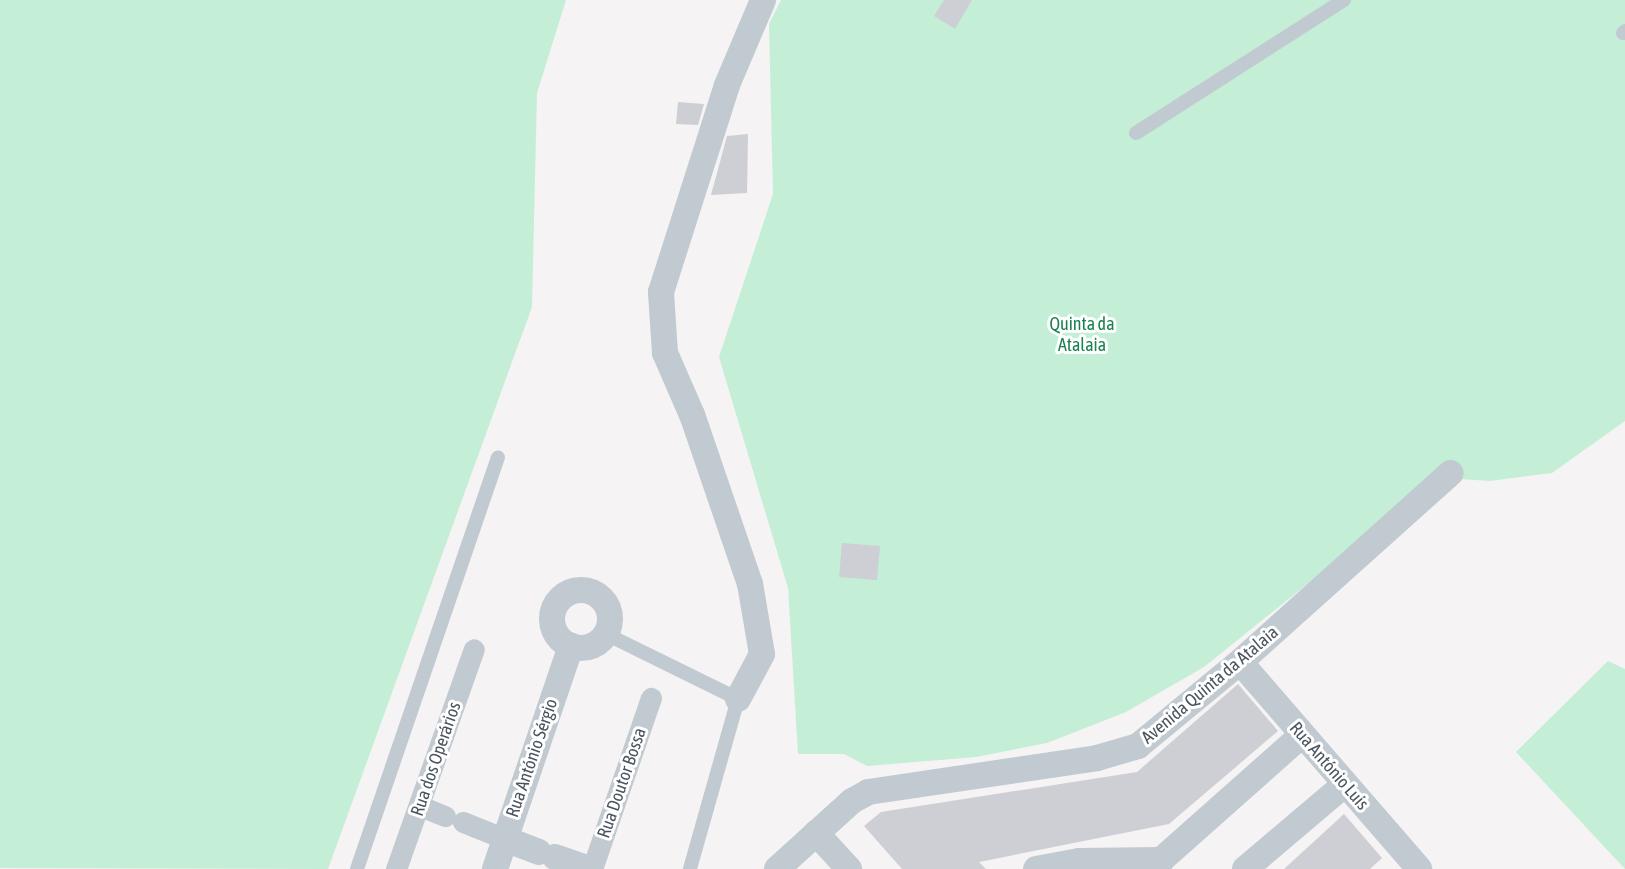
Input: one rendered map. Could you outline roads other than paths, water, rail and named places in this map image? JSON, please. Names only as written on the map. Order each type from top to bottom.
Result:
[{"type":"street","points":[[738,699],[762,654],[750,583],[692,415],[665,353],[662,292],[726,85],[763,0]]},
{"type":"street","name":"Avenida Quinta da Atalaia","points":[[777,869],[816,833],[868,792],[1125,752],[1240,662],[1451,473]]},
{"type":"street","points":[[572,592],[592,592],[607,605],[607,634],[595,645],[571,646],[556,634],[552,614],[563,596],[572,592]]},
{"type":"street","name":"Rua António Sérgio","points":[[495,869],[571,646]]},
{"type":"street","name":"Rua dos Operários","points":[[396,869],[474,649]]},
{"type":"street","name":"Rua António Luís","points":[[1240,662],[1419,869]]},
{"type":"street","name":"Rua Doutor Bossa","points":[[591,869],[651,698]]},
{"type":"street","points":[[1036,869],[1079,861],[1156,864],[1302,735]]},
{"type":"street","points":[[1245,869],[1344,785]]},
{"type":"street","points":[[420,806],[591,869]]},
{"type":"street","points":[[816,833],[849,869]]},
{"type":"lane","points":[[1136,133],[1344,0]]},
{"type":"lane","points":[[358,869],[498,457]]},
{"type":"lane","points":[[607,634],[738,699],[690,869]]},
{"type":"park label","name":"Quinta da Atalaia","points":[[1082,335]]}]
